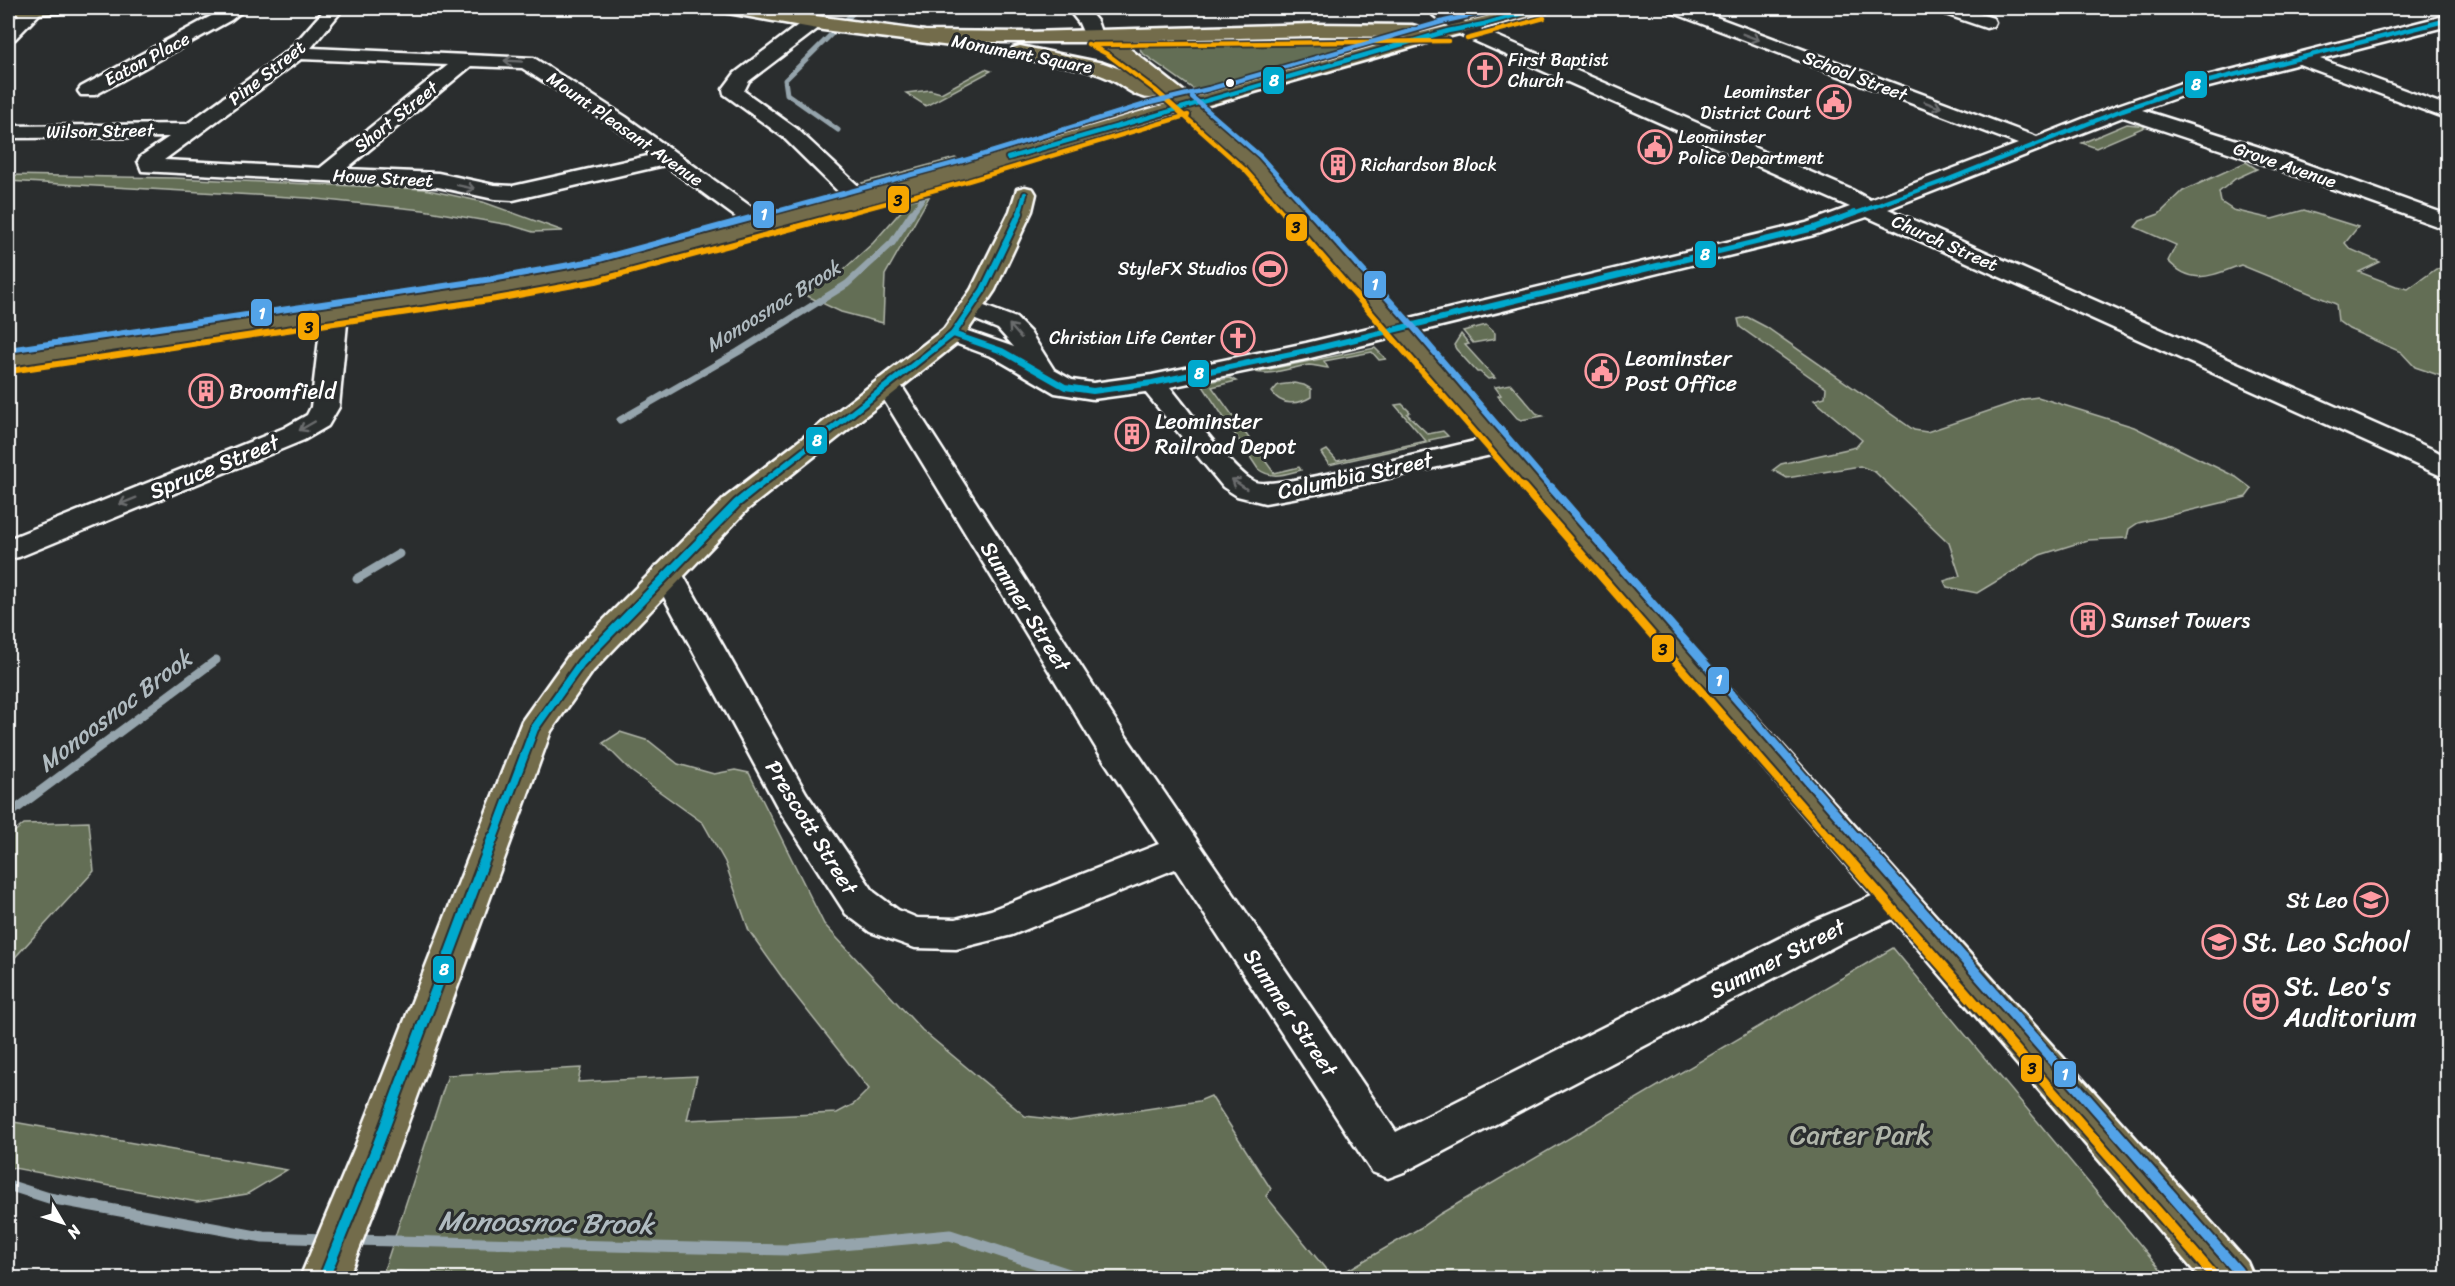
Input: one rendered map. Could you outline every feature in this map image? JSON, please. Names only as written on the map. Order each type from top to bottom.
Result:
[{"type":"main road","points":[[8,10],[58,8]]},
{"type":"main road","name":"Monument Square","points":[[728,8],[1037,54],[1096,67],[1116,74],[1140,89],[1185,105]]},
{"type":"main road","points":[[1453,25],[1494,8]]},
{"type":"main road","points":[[8,362],[565,277],[860,200],[1453,25],[1521,8]]},
{"type":"main road","points":[[1093,35],[1453,25],[1541,8]]},
{"type":"main road","name":"Monument Square","points":[[928,36],[1028,38],[1093,35],[1113,45],[1162,82],[1185,105]]},
{"type":"main road","name":"Monument Square","points":[[1093,35],[1094,52],[1116,74]]},
{"type":"main road","points":[[1185,105],[1252,164],[1401,329],[2230,1278]]},
{"type":"main road","points":[[324,1278],[377,1147],[534,729],[581,663],[737,503],[952,334],[983,290],[1021,211],[1025,194],[1033,188],[1039,177],[1032,165],[1020,154]]},
{"type":"main road","points":[[987,164],[1025,194]]},
{"type":"street","name":"Eaton Place","points":[[88,91],[237,8]]},
{"type":"street","name":"Pine Street","points":[[192,130],[297,53],[335,8]]},
{"type":"street","points":[[1076,8],[1088,21],[1093,35]]},
{"type":"street","name":"School Street","points":[[1677,8],[2034,143]]},
{"type":"street","points":[[1945,8],[1986,22]]},
{"type":"street","points":[[8,34],[34,9]]},
{"type":"street","points":[[952,334],[1002,351],[1065,387],[1093,391],[1152,383],[1401,329],[1814,228],[1869,209],[2034,143],[2194,85],[2448,20]]},
{"type":"street","points":[[818,23],[742,78],[733,89],[734,94],[790,133],[860,200]]},
{"type":"street","name":"Church Street","points":[[1453,25],[1844,195],[1869,209],[2415,452],[2448,470]]},
{"type":"street","name":"Mount Pleasant Avenue","points":[[297,53],[527,62],[619,121],[763,226]]},
{"type":"street","points":[[2298,57],[2448,114]]},
{"type":"street","name":"Short Street","points":[[325,175],[467,59]]},
{"type":"street","name":"Grove Avenue","points":[[2122,110],[2251,152],[2448,222]]},
{"type":"street","name":"Wilson Street","points":[[8,132],[192,130]]},
{"type":"street","name":"Howe Street","points":[[192,130],[149,161],[150,166],[438,180],[494,192],[513,193],[668,158]]},
{"type":"street","points":[[970,309],[997,316],[1013,326],[1044,374]]},
{"type":"street","name":"Spruce Street","points":[[8,550],[268,445],[318,420],[325,407],[335,313]]},
{"type":"street","name":"Columbia Street","points":[[1152,383],[1233,482],[1243,489],[1265,494],[1326,483],[1500,444]]},
{"type":"street","name":"Summer Street","points":[[888,385],[1106,734],[1388,1158],[1827,932],[1898,900]]},
{"type":"street","name":"Prescott Street","points":[[667,573],[792,801],[860,903],[884,921],[915,933],[956,934],[998,924],[1183,850]]},
{"type":"green space","points":[[1400,31],[1397,35],[1204,92],[1192,88],[1141,52],[1140,47],[1160,40]]},
{"type":"green space","points":[[985,69],[991,71],[926,106],[906,93],[930,90],[941,93]]},
{"type":"green space","points":[[2127,124],[2147,126],[2096,148],[2082,143]]},
{"type":"green space","points":[[955,158],[960,160],[865,186],[862,183]]},
{"type":"green space","points":[[2246,162],[2257,169],[2235,179],[2219,192],[2221,202],[2233,210],[2272,219],[2304,210],[2358,227],[2345,243],[2350,249],[2380,262],[2359,272],[2396,286],[2408,289],[2436,269],[2447,268],[2447,378],[2415,367],[2401,352],[2349,329],[2338,321],[2336,304],[2241,265],[2212,275],[2186,274],[2168,261],[2176,245],[2135,227],[2140,221],[2159,214],[2183,191]]},
{"type":"green space","points":[[8,175],[174,178],[424,189],[483,202],[563,231],[533,232],[510,225],[423,210],[307,198],[8,181]]},
{"type":"green space","points":[[929,197],[885,275],[883,323],[841,312],[805,295],[804,291],[843,270],[873,243],[911,200]]},
{"type":"green space","points":[[1747,317],[1766,327],[1914,430],[1927,432],[2024,399],[2038,397],[2134,427],[2236,477],[2252,489],[2246,497],[2138,523],[2129,529],[2127,538],[2088,540],[2040,555],[1977,593],[1947,587],[1944,581],[1960,576],[1949,543],[1875,472],[1860,466],[1787,478],[1773,470],[1781,464],[1856,447],[1862,440],[1814,400],[1825,397],[1826,388],[1740,327],[1738,319]]},
{"type":"green space","points":[[1486,325],[1495,333],[1495,339],[1473,343],[1463,331]]},
{"type":"green space","points":[[1461,334],[1469,344],[1465,345],[1495,378],[1488,379],[1477,372],[1456,349],[1454,345]]},
{"type":"green space","points":[[1375,348],[1386,359],[1379,360],[1372,352],[1324,361],[1328,368],[1309,365],[1275,372],[1255,372]]},
{"type":"green space","points":[[1230,378],[1236,381],[1212,387],[1274,473],[1299,467],[1301,470],[1274,475],[1258,469],[1201,383]]},
{"type":"green space","points":[[1294,383],[1311,389],[1311,397],[1301,402],[1290,403],[1280,400],[1272,392],[1278,385]]},
{"type":"green space","points":[[1511,384],[1536,413],[1543,416],[1521,420],[1517,418],[1498,396],[1501,395],[1495,387]]},
{"type":"green space","points":[[1402,404],[1410,412],[1407,414],[1428,434],[1443,431],[1448,436],[1329,465],[1321,453],[1327,450],[1337,461],[1426,441],[1395,405]]},
{"type":"green space","points":[[620,732],[649,741],[678,764],[714,774],[735,770],[749,773],[824,924],[922,1030],[1025,1116],[1068,1121],[1199,1101],[1211,1096],[1271,1189],[1266,1196],[1333,1278],[490,1278],[384,1270],[448,1075],[581,1068],[578,1082],[697,1076],[687,1120],[837,1113],[854,1104],[869,1089],[791,990],[749,931],[725,862],[703,823],[631,771],[603,743]]},
{"type":"green space","points":[[89,822],[94,871],[8,965],[8,837],[24,824]]},
{"type":"green space","name":"Carter Park","points":[[1893,948],[2168,1278],[1334,1278],[1440,1214]]},
{"type":"green space","points":[[8,1121],[287,1170],[247,1194],[197,1202],[8,1167]]},
{"type":"waterway","name":"Monoosnoc Brook","points":[[838,130],[787,94],[785,80],[858,8]]},
{"type":"waterway","name":"Monoosnoc Brook","points":[[911,215],[923,198]]},
{"type":"waterway","name":"Monoosnoc Brook","points":[[620,420],[738,352],[847,284],[892,243],[912,213]]},
{"type":"waterway","name":"Monoosnoc Brook","points":[[357,579],[399,554]]},
{"type":"waterway","name":"Monoosnoc Brook","points":[[8,815],[216,660]]},
{"type":"waterway","name":"Monoosnoc Brook","points":[[8,1185],[49,1198],[263,1237],[327,1239]]},
{"type":"waterway","name":"Monoosnoc Brook","points":[[352,1240],[787,1250],[950,1235],[1081,1278]]},
{"type":"transit line","name":"1","points":[[8,350],[492,279],[592,261],[962,161],[1146,104],[1209,89],[1445,21],[1504,8]]},
{"type":"transit line","name":"8","points":[[1008,158],[1448,31],[1484,24],[1541,8]]},
{"type":"transit line","name":"3","points":[[1467,39],[1544,18]]},
{"type":"transit line","name":"8","points":[[953,334],[1002,351],[1065,387],[1093,391],[1152,383],[1306,351],[1814,228],[1947,180],[2122,110],[2194,85],[2448,20]]},
{"type":"transit line","name":"3","points":[[1093,45],[1448,41]]},
{"type":"transit line","name":"3","points":[[1088,44],[1107,54],[1155,90],[1245,170],[1393,336],[1628,609],[2216,1278]]},
{"type":"transit line","name":"1","points":[[1192,97],[1260,156],[1409,322],[1644,595],[2238,1271]]},
{"type":"transit line","name":"3","points":[[10,371],[496,299],[596,281],[968,181],[1188,115]]},
{"type":"transit line","name":"8","points":[[324,1278],[377,1147],[534,729],[581,663],[737,503],[953,334],[983,290],[1021,211],[1025,194]]},
{"type":"place","name":"First Baptist Church","points":[[1485,70]]},
{"type":"place","name":"Leominster District Court","points":[[1834,102]]},
{"type":"place","name":"Leominster Police Department","points":[[1655,147]]},
{"type":"place","name":"Richardson Block","points":[[1338,165]]},
{"type":"place","name":"StyleFX Studios","points":[[1270,269]]},
{"type":"place","name":"Christian Life Center","points":[[1238,338]]},
{"type":"place","name":"Leominster Post Office","points":[[1602,371]]},
{"type":"place","name":"Broomfield","points":[[206,391]]},
{"type":"place","name":"Leominster Railroad Depot","points":[[1132,434]]},
{"type":"place","name":"Sunset Towers","points":[[2088,620]]},
{"type":"place","name":"St Leo","points":[[2371,900]]},
{"type":"place","name":"St. Leo School","points":[[2219,942]]},
{"type":"place","name":"St. Leo's Auditorium","points":[[2261,1002]]}]
